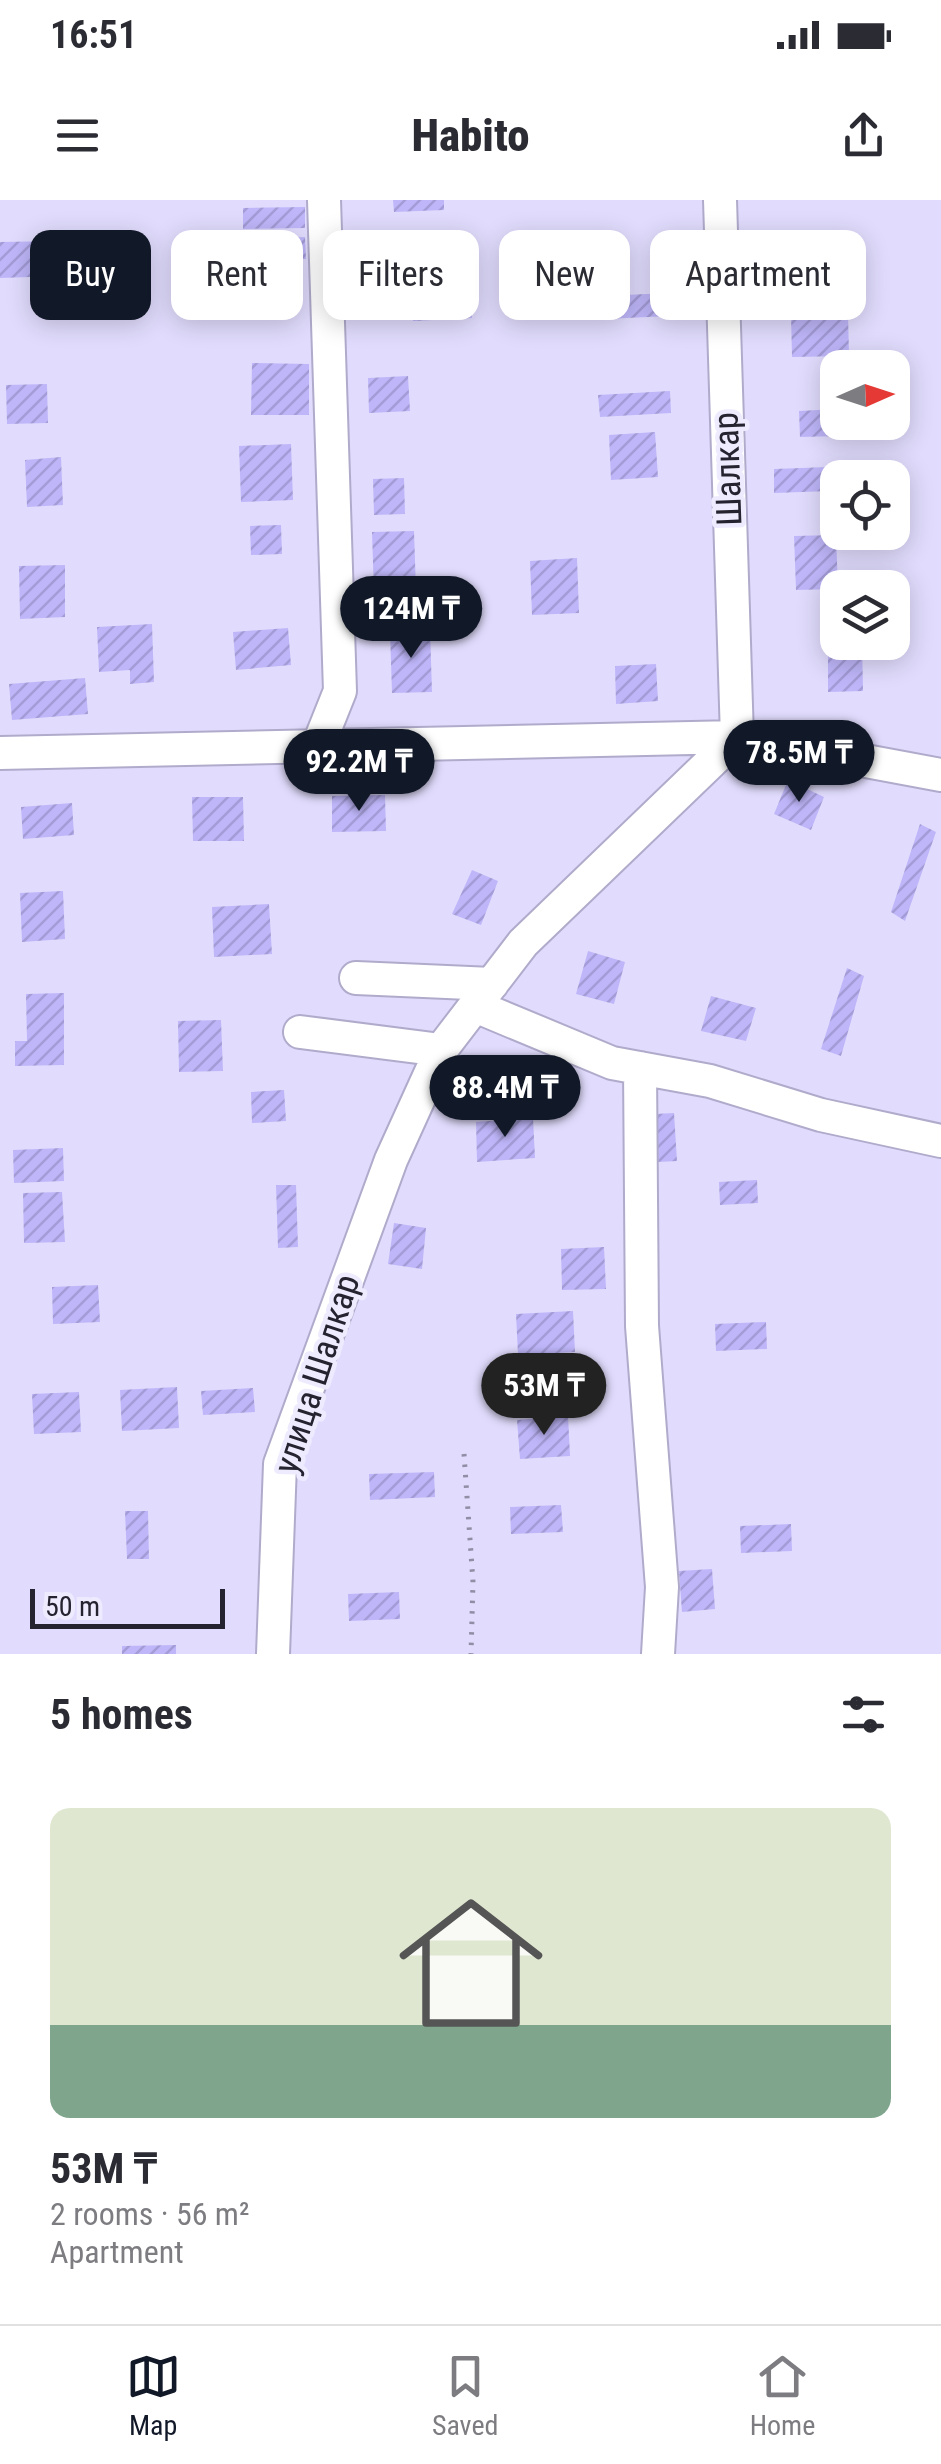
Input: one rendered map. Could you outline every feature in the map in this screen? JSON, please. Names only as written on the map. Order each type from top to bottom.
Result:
[{"type":"street","points":[[318,746],[340,691],[324,200]]},
{"type":"street","name":"Шалкар","points":[[720,200],[737,737]]},
{"type":"street","points":[[0,753],[737,737],[941,775]]},
{"type":"street","name":"улица Шалкар","points":[[273,1654],[280,1464],[391,1160],[441,1050],[549,918],[737,737]]},
{"type":"street","points":[[356,978],[483,995],[612,1064],[710,1082],[821,1115],[941,1141]]},
{"type":"street","points":[[300,1032],[441,1050]]},
{"type":"street","points":[[640,1068],[642,1326],[662,1586],[658,1654]]},
{"type":"path","points":[[464,1454],[473,1582],[472,1654]]},
{"type":"building","points":[[393,200],[444,200],[444,210],[394,212]]},
{"type":"building","points":[[305,207],[305,228],[243,229],[243,208]]},
{"type":"building","points":[[30,241],[30,277],[0,278],[0,242]]},
{"type":"building","points":[[650,294],[650,317],[630,318],[630,295]]},
{"type":"building","points":[[791,320],[848,320],[849,350],[820,350],[820,357],[792,357]]},
{"type":"building","points":[[252,363],[309,364],[309,415],[251,415]]},
{"type":"building","points":[[408,376],[410,411],[369,413],[368,378]]},
{"type":"building","points":[[47,384],[48,423],[7,424],[6,385]]},
{"type":"building","points":[[670,391],[671,413],[600,417],[598,395]]},
{"type":"building","points":[[820,410],[820,436],[800,437],[799,411]]},
{"type":"building","points":[[655,432],[658,477],[611,480],[609,435]]},
{"type":"building","points":[[291,444],[293,500],[241,502],[239,446]]},
{"type":"building","points":[[61,457],[63,505],[27,507],[25,460]]},
{"type":"building","points":[[820,467],[820,491],[774,493],[774,469]]},
{"type":"building","points":[[404,478],[405,514],[374,515],[373,479]]},
{"type":"building","points":[[281,525],[282,554],[251,555],[250,526]]},
{"type":"building","points":[[414,531],[416,591],[374,593],[372,532]]},
{"type":"building","points":[[820,535],[820,550],[837,550],[837,570],[820,570],[820,589],[796,590],[794,536]]},
{"type":"building","points":[[577,558],[579,613],[532,615],[530,561]]},
{"type":"building","points":[[65,565],[65,617],[20,619],[19,566]]},
{"type":"building","points":[[152,624],[154,682],[130,684],[130,670],[99,672],[97,627]]},
{"type":"building","points":[[288,628],[291,665],[236,670],[233,632]]},
{"type":"building","points":[[430,629],[432,692],[392,693],[390,631]]},
{"type":"building","points":[[828,660],[862,660],[863,691],[828,692]]},
{"type":"building","points":[[656,664],[658,701],[616,704],[615,666]]},
{"type":"building","points":[[85,678],[88,714],[12,720],[9,684]]},
{"type":"building","points":[[788,780],[824,797],[811,830],[774,814]]},
{"type":"building","points":[[385,795],[386,831],[332,832],[332,796]]},
{"type":"building","points":[[192,797],[243,797],[244,841],[193,841]]},
{"type":"building","points":[[72,803],[74,835],[23,839],[21,807]]},
{"type":"building","points":[[920,824],[936,832],[905,921],[891,912]]},
{"type":"building","points":[[472,870],[498,881],[481,925],[452,914]]},
{"type":"building","points":[[63,891],[65,939],[22,942],[20,893]]},
{"type":"building","points":[[269,904],[272,954],[214,957],[212,907]]},
{"type":"building","points":[[588,951],[625,962],[614,1004],[576,994]]},
{"type":"building","points":[[847,968],[864,976],[841,1056],[821,1049]]},
{"type":"building","points":[[64,993],[64,1065],[15,1066],[15,1041],[27,1041],[26,994]]},
{"type":"building","points":[[711,996],[756,1008],[746,1041],[701,1031]]},
{"type":"building","points":[[221,1020],[223,1071],[179,1072],[178,1021]]},
{"type":"building","points":[[284,1090],[286,1121],[252,1123],[251,1092]]},
{"type":"building","points":[[674,1113],[677,1161],[658,1162],[655,1114]]},
{"type":"building","points":[[533,1118],[535,1158],[477,1162],[476,1122]]},
{"type":"building","points":[[63,1148],[64,1181],[14,1183],[13,1150]]},
{"type":"building","points":[[757,1180],[758,1203],[720,1205],[719,1182]]},
{"type":"building","points":[[276,1185],[296,1185],[298,1247],[278,1248]]},
{"type":"building","points":[[62,1192],[65,1242],[24,1243],[23,1193]]},
{"type":"building","points":[[394,1223],[426,1228],[422,1269],[388,1264]]},
{"type":"building","points":[[604,1247],[606,1289],[562,1290],[561,1249]]},
{"type":"building","points":[[98,1285],[100,1322],[53,1324],[52,1287]]},
{"type":"building","points":[[573,1311],[575,1352],[518,1355],[516,1314]]},
{"type":"building","points":[[766,1322],[767,1349],[716,1351],[715,1324]]},
{"type":"building","points":[[177,1387],[179,1428],[122,1431],[120,1390]]},
{"type":"building","points":[[253,1388],[255,1412],[203,1415],[201,1391]]},
{"type":"building","points":[[79,1392],[81,1432],[34,1434],[32,1394]]},
{"type":"building","points":[[568,1416],[570,1456],[520,1459],[517,1420]]},
{"type":"building","points":[[434,1472],[435,1497],[370,1500],[369,1474]]},
{"type":"building","points":[[561,1505],[563,1532],[511,1534],[510,1507]]},
{"type":"building","points":[[125,1511],[148,1511],[149,1559],[127,1559]]},
{"type":"building","points":[[791,1524],[792,1551],[741,1553],[740,1526]]},
{"type":"building","points":[[712,1569],[715,1609],[682,1612],[679,1571]]},
{"type":"building","points":[[399,1592],[400,1619],[349,1621],[348,1594]]},
{"type":"building","points":[[176,1645],[176,1654],[122,1654],[122,1646]]}]
